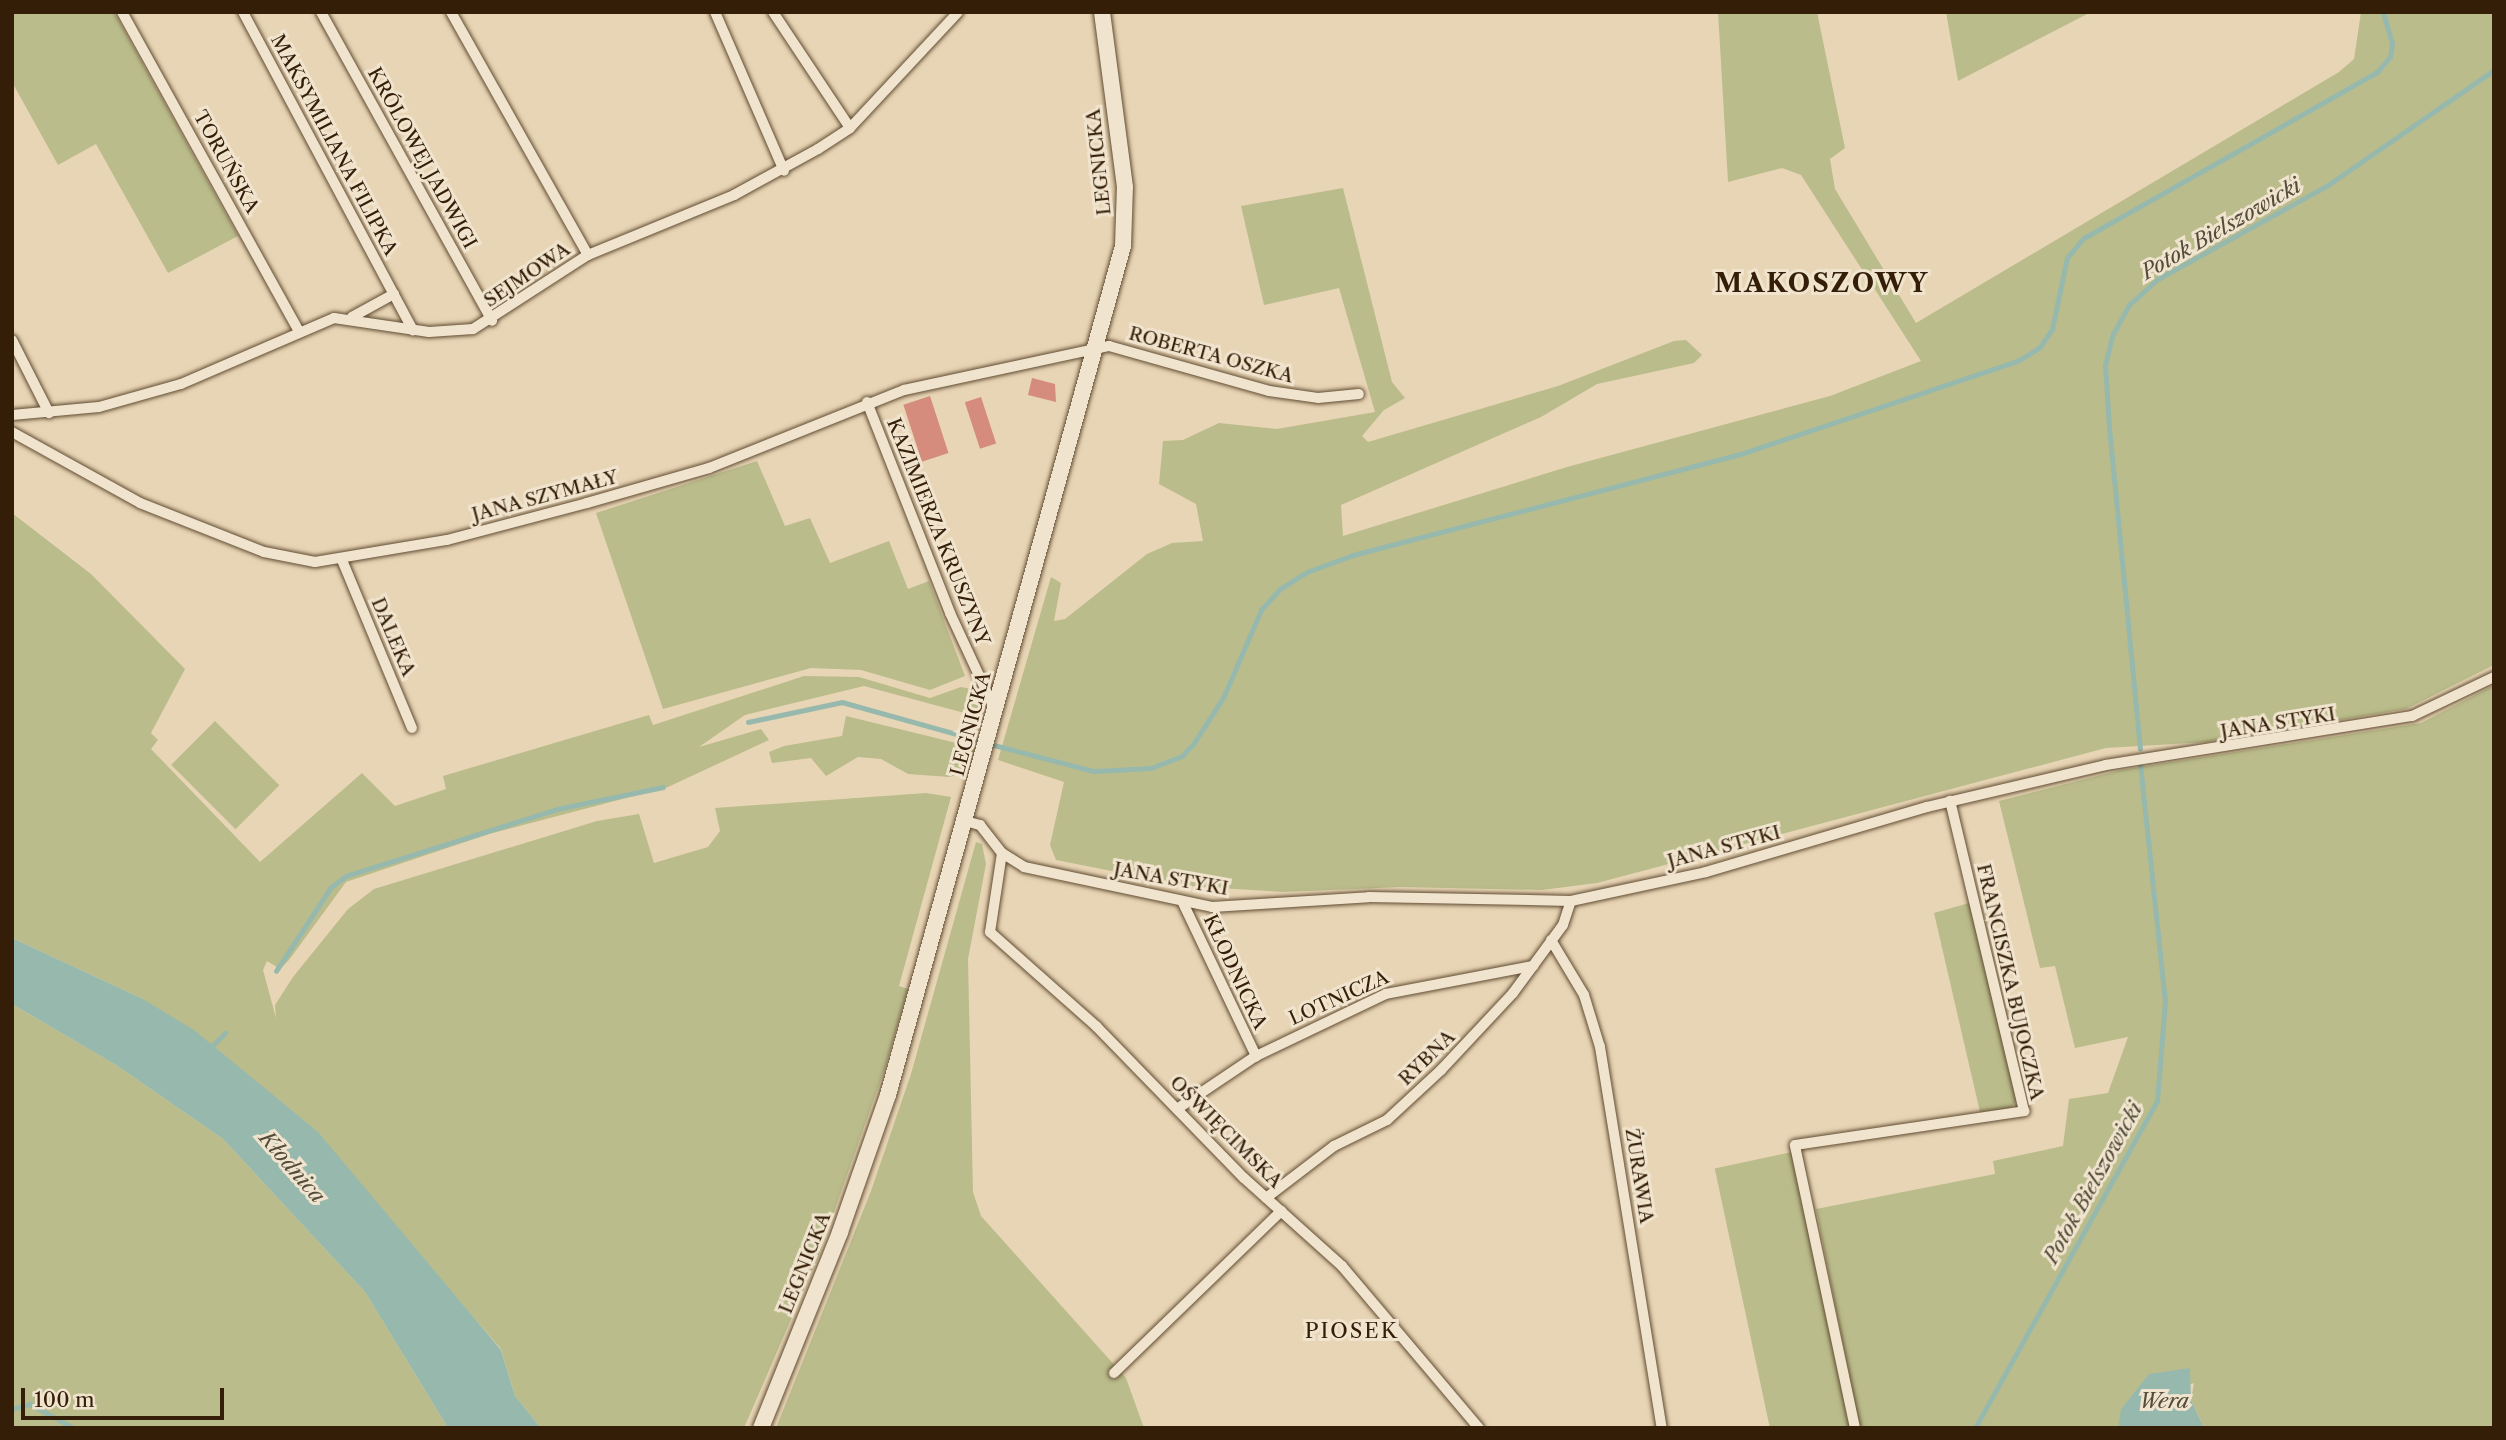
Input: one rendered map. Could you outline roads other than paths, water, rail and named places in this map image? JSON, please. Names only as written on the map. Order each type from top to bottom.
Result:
[{"type":"main road","name":"LEGNICKA","points":[[761,1428],[865,1166],[985,753],[1123,246],[1127,207],[1102,12]]},
{"type":"street","name":"TORUŃSKA","points":[[122,12],[298,330]]},
{"type":"street","name":"MAKSYMILIANA FILIPKA","points":[[243,12],[413,330]]},
{"type":"street","name":"KRÓLOWEJ JADWIGI","points":[[321,12],[492,321]]},
{"type":"street","points":[[451,12],[588,255]]},
{"type":"street","points":[[715,12],[784,171]]},
{"type":"street","points":[[773,12],[850,128]]},
{"type":"street","name":"SEJMOWA","points":[[12,415],[99,407],[181,383],[298,330],[352,317],[413,330],[451,333],[492,321],[588,255],[784,171],[850,128],[958,12]]},
{"type":"street","points":[[352,317],[394,294]]},
{"type":"street","points":[[12,340],[49,413]]},
{"type":"street","name":"ROBERTA OSZKA","points":[[1097,348],[1108,346],[1209,370],[1269,391],[1318,398],[1359,394]]},
{"type":"street","name":"JANA SZYMAŁY","points":[[12,432],[140,503],[201,529],[301,562],[342,560],[485,531],[695,472],[867,402],[963,373],[1097,348]]},
{"type":"street","name":"KAZIMIERZA KRUSZYNY","points":[[867,402],[950,613],[995,717]]},
{"type":"street","name":"DALEKA","points":[[342,560],[412,728]]},
{"type":"street","name":"JANA STYKI","points":[[965,821],[980,825],[1002,853],[1033,870],[1183,903],[1245,908],[1369,897],[1571,901],[1706,872],[1950,801],[2106,765],[2412,716],[2494,677]]},
{"type":"street","name":"FRANCISZKA BUJOCZKA","points":[[1855,1428],[1795,1145],[2024,1111],[1950,801]]},
{"type":"street","name":"OŚWIĘCIMSKA","points":[[1002,853],[990,932],[1079,1009],[1266,1198],[1360,1286],[1479,1428]]},
{"type":"street","name":"RYBNA","points":[[1266,1198],[1334,1146],[1400,1109],[1488,1023],[1552,940],[1571,901]]},
{"type":"street","name":"KŁODNICKA","points":[[1183,903],[1256,1056]]},
{"type":"street","name":"ŻURAWIA","points":[[1552,940],[1578,982],[1600,1047],[1662,1428]]},
{"type":"street","name":"LOTNICZA","points":[[1177,1109],[1256,1056],[1395,991],[1533,966]]},
{"type":"street","points":[[1114,1373],[1281,1211]]},
{"type":"water","name":"Kłodnica","points":[[12,938],[141,998],[194,1030],[318,1132],[501,1350],[515,1396],[541,1428],[448,1428],[365,1292],[223,1139],[116,1065],[12,1004]]},
{"type":"water","name":"Wera","points":[[2190,1368],[2191,1400],[2204,1428],[2118,1428],[2121,1409],[2149,1374]]},
{"type":"waterway","points":[[990,744],[1094,771],[1151,768],[1182,756],[1194,743],[1224,696],[1261,610],[1280,589],[1307,572],[1353,555],[1744,453],[2018,361],[2040,347],[2052,329],[2067,258],[2084,238],[2377,72],[2390,57],[2392,44],[2383,12]]},
{"type":"waterway","name":"Potok Bielszowicki","points":[[2140,749],[2109,427],[2105,365],[2113,334],[2129,305],[2158,279],[2328,185],[2494,70]]},
{"type":"waterway","points":[[748,722],[842,702],[982,741]]},
{"type":"waterway","name":"Potok Bielszowicki","points":[[1975,1428],[2157,1101],[2165,1002],[2140,766]]},
{"type":"waterway","points":[[276,971],[331,887],[346,876],[557,809],[663,787]]},
{"type":"waterway","points":[[210,1048],[225,1033]]},
{"type":"waterway","points":[[12,1409],[30,1404],[74,1428]]},
{"type":"district","name":"MAKOSZOWY","points":[[1822,284]]},
{"type":"district","name":"PIOSEK","points":[[1352,1331]]}]
